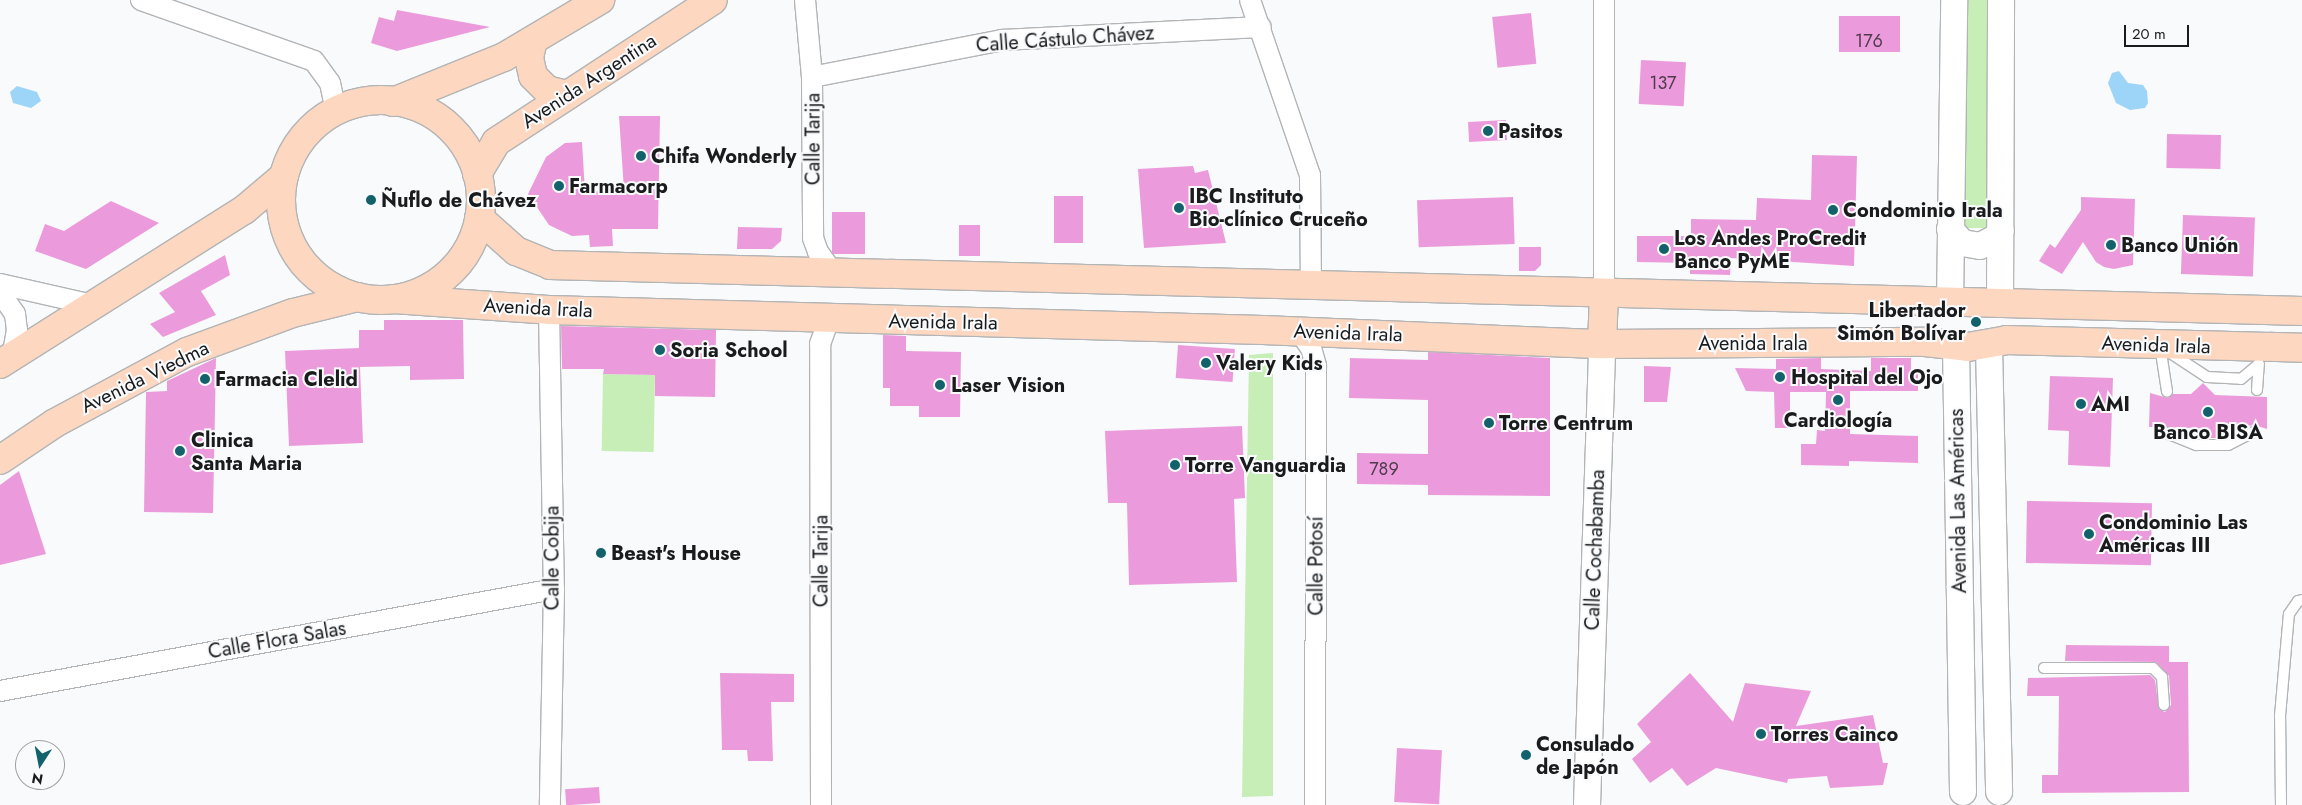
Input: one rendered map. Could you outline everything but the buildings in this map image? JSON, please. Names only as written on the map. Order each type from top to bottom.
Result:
[{"type":"main road","points":[[393,102],[504,57],[600,0]]},
{"type":"main road","name":"Avenida Argentina","points":[[477,174],[496,142],[713,0]]},
{"type":"main road","points":[[534,40],[529,58],[533,76],[547,90],[567,95]]},
{"type":"main road","points":[[358,297],[320,279],[294,250],[282,214],[284,176],[303,137],[336,111],[364,102],[393,102],[416,107],[443,122],[464,146],[477,174],[480,218],[466,253],[448,274],[418,293],[393,299]]},
{"type":"main road","points":[[6,360],[93,305],[144,276],[244,210],[284,176]]},
{"type":"main road","name":"Avenida Irala","points":[[480,218],[516,251],[550,265],[1311,283],[1604,294],[2302,312]]},
{"type":"main road","name":"Calle Cochabamba","points":[[1602,344],[1604,294]]},
{"type":"main road","name":"Avenida Irala","points":[[358,297],[549,310],[1299,331],[1602,344],[1902,341],[1956,346],[1989,346],[2006,340],[2160,345],[2258,356],[2302,348]]},
{"type":"main road","name":"Avenida Viedma","points":[[0,460],[55,423],[187,352],[293,313],[358,297]]},
{"type":"main road","name":"Avenida Las Américas","points":[[1950,304],[1956,346]]},
{"type":"street","points":[[141,0],[314,62],[330,83],[336,111]]},
{"type":"street","name":"Calle Tarija","points":[[805,0],[812,77],[813,238],[818,252],[833,273]]},
{"type":"street","points":[[1250,0],[1310,175],[1311,283]]},
{"type":"street","name":"Avenida Las Américas","points":[[1950,304],[1954,0]]},
{"type":"street","points":[[2000,304],[2001,0]]},
{"type":"street","points":[[1602,3],[1604,294]]},
{"type":"street","name":"Calle Cástulo Chávez","points":[[812,77],[1002,40],[1260,27]]},
{"type":"street","points":[[1950,229],[1962,243],[1980,246],[1988,243],[2001,230]]},
{"type":"street","points":[[0,284],[93,305]]},
{"type":"street","points":[[0,292],[14,314],[17,330],[6,360]]},
{"type":"street","name":"Calle Cobija","points":[[549,310],[554,589],[550,805]]},
{"type":"street","name":"Calle Tarija","points":[[821,805],[820,344],[829,319]]},
{"type":"street","name":"Calle Potosí","points":[[1299,331],[1311,348],[1316,366],[1315,805]]},
{"type":"street","name":"Calle Cochabamba","points":[[1587,805],[1602,344]]},
{"type":"street","name":"Avenida Las Américas","points":[[1956,346],[1958,798]]},
{"type":"street","name":"Avenida Las Américas","points":[[1989,346],[2003,798]]},
{"type":"street","name":"Calle Flora Salas","points":[[0,691],[554,589]]},
{"type":"street","points":[[1958,798],[1980,786],[2003,798]]},
{"type":"lane","points":[[2160,345],[2167,391]]},
{"type":"lane","points":[[2257,390],[2258,356]]},
{"type":"lane","points":[[2164,432],[2196,445],[2228,445],[2254,432]]},
{"type":"lane","points":[[2281,805],[2280,716],[2289,614],[2298,600],[2302,600]]},
{"type":"lane","points":[[2044,668],[2153,668],[2162,677],[2164,705]]},
{"type":"green space","points":[[1958,0],[1995,0],[1995,228],[1958,228]]},
{"type":"green space","points":[[1273,353],[1273,796],[1242,797],[1249,355]]},
{"type":"green space","points":[[603,374],[655,375],[654,452],[602,451]]},
{"type":"water","points":[[2119,71],[2128,83],[2143,85],[2147,91],[2148,103],[2145,108],[2130,110],[2116,103],[2108,83],[2112,73]]},
{"type":"water","points":[[17,86],[37,92],[41,101],[31,108],[13,103],[10,92]]},
{"type":"place","name":"Pasitos","points":[[1488,131]]},
{"type":"place","name":"Chifa Wonderly","points":[[641,156]]},
{"type":"place","name":"Farmacorp","points":[[559,186]]},
{"type":"place","name":"Ñuflo de Chávez","points":[[371,200]]},
{"type":"place","name":"IBC Instituto Bio-clínico Cruceño","points":[[1179,208]]},
{"type":"place","name":"Condominio Irala","points":[[1833,210]]},
{"type":"place","name":"Banco Unión","points":[[2111,245]]},
{"type":"place","name":"Los Andes ProCredit Banco PyME","points":[[1664,249]]},
{"type":"place","name":"Libertador Simón Bolívar","points":[[1976,322]]},
{"type":"place","name":"Soria School","points":[[660,350]]},
{"type":"place","name":"Valery Kids","points":[[1206,363]]},
{"type":"place","name":"Hospital del Ojo","points":[[1780,377]]},
{"type":"place","name":"Farmacia Clelid","points":[[205,379]]},
{"type":"place","name":"Laser Vision","points":[[940,385]]},
{"type":"place","name":"Cardiología","points":[[1838,400]]},
{"type":"place","name":"AMI","points":[[2081,404]]},
{"type":"place","name":"Banco BISA","points":[[2208,412]]},
{"type":"place","name":"Torre Centrum","points":[[1489,423]]},
{"type":"place","name":"Clinica Santa Maria","points":[[180,451]]},
{"type":"place","name":"Torre Vanguardia","points":[[1175,465]]},
{"type":"place","name":"Condominio Las Américas III","points":[[2089,534]]},
{"type":"place","name":"Beast's House","points":[[601,553]]},
{"type":"place","name":"Torres Cainco","points":[[1761,734]]},
{"type":"place","name":"Consulado de Japón","points":[[1526,755]]}]
